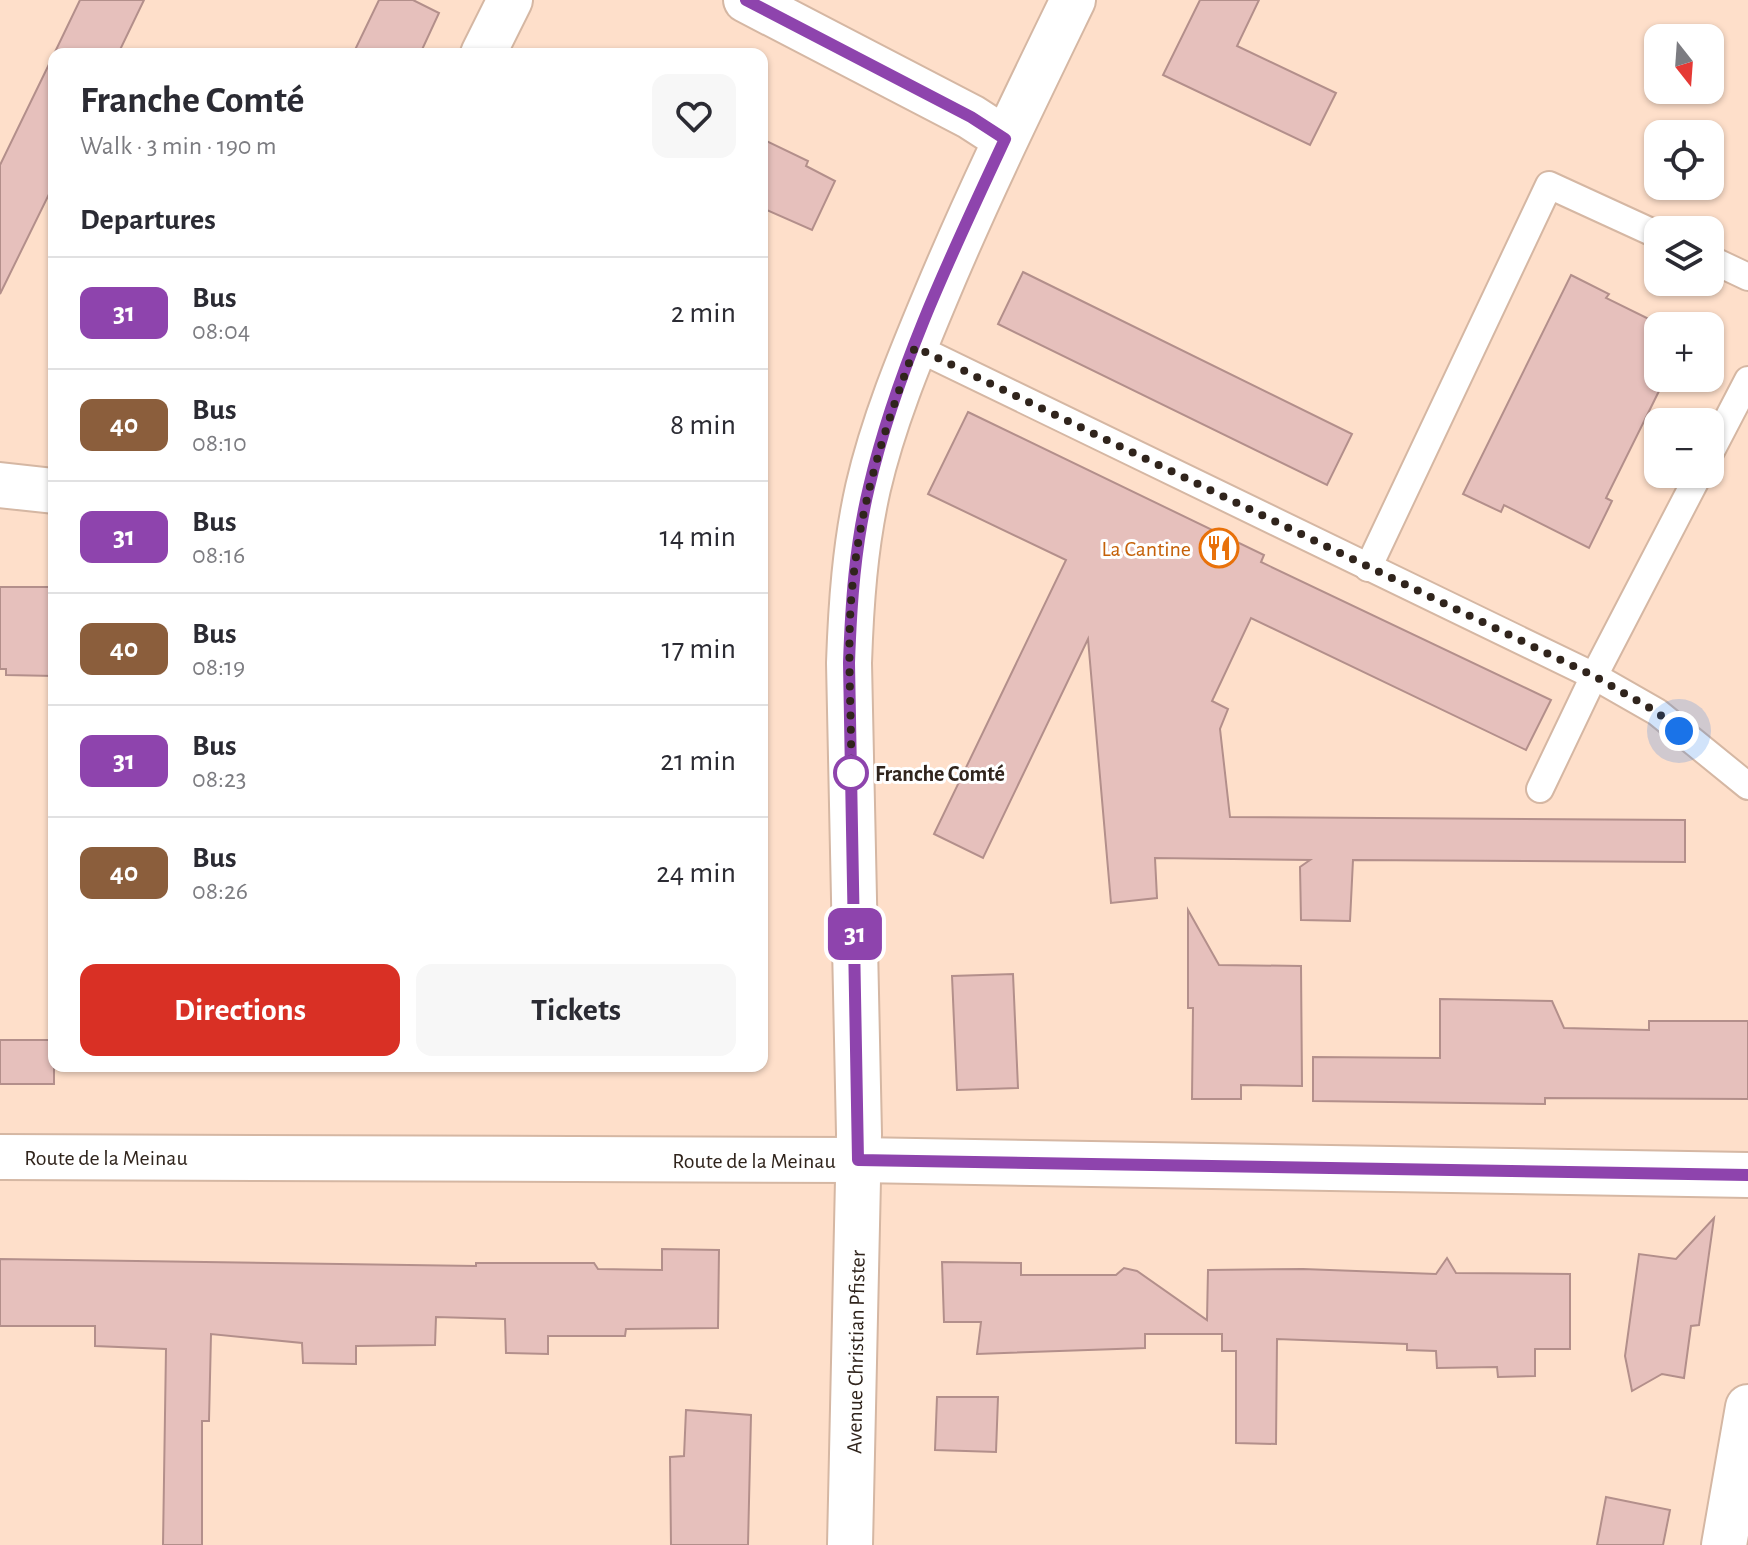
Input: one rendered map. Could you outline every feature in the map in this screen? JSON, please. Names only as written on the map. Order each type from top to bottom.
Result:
[{"type":"street","points":[[486,48],[510,0]]},
{"type":"street","points":[[746,0],[971,117],[1005,139]]},
{"type":"street","name":"Avenue Christian Pfister","points":[[850,1545],[858,1160],[849,663],[857,546],[883,433],[915,347],[969,216],[1073,0]]},
{"type":"street","points":[[0,485],[48,490]]},
{"type":"street","name":"Route de la Meinau","points":[[0,1157],[858,1160],[1748,1175]]},
{"type":"street","points":[[1724,1545],[1748,1407]]},
{"type":"lane","points":[[1368,568],[1549,185],[1644,229]]},
{"type":"lane","points":[[1724,266],[1748,277]]},
{"type":"lane","points":[[915,347],[1594,676],[1657,712],[1748,786]]},
{"type":"lane","points":[[1724,426],[1748,380]]},
{"type":"lane","points":[[1540,789],[1594,676],[1692,488]]},
{"type":"building","points":[[80,0],[144,0],[121,48],[57,48]]},
{"type":"building","points":[[379,0],[413,0],[439,13],[423,48],[356,48]]},
{"type":"building","points":[[1200,0],[1259,0],[1237,46],[1336,93],[1310,145],[1163,75]]},
{"type":"building","points":[[48,66],[48,196],[0,294],[0,165]]},
{"type":"building","points":[[768,142],[808,161],[806,166],[835,181],[812,230],[768,211]]},
{"type":"building","points":[[1023,272],[1352,434],[1327,485],[998,324]]},
{"type":"building","points":[[1571,275],[1609,294],[1606,298],[1644,317],[1644,392],[1659,392],[1651,408],[1644,408],[1644,421],[1606,498],[1612,501],[1589,548],[1504,505],[1501,512],[1463,494]]},
{"type":"building","points":[[968,412],[1264,555],[1261,562],[1551,700],[1526,750],[1251,618],[1212,701],[1228,709],[1220,729],[1230,817],[1685,820],[1685,862],[1353,860],[1350,921],[1301,920],[1300,867],[1310,860],[1155,858],[1157,898],[1111,903],[1088,639],[983,858],[934,834],[1066,560],[928,494]]},
{"type":"building","points":[[0,587],[48,587],[48,676],[6,675],[6,669],[0,669]]},
{"type":"building","points":[[1188,910],[1219,965],[1301,966],[1302,1086],[1241,1085],[1241,1099],[1192,1099],[1193,1008],[1188,1008]]},
{"type":"building","points":[[1013,974],[1018,1088],[957,1090],[952,976]]},
{"type":"building","points":[[1440,999],[1552,1001],[1564,1028],[1649,1030],[1649,1021],[1748,1021],[1748,1099],[1545,1098],[1545,1104],[1313,1101],[1313,1057],[1440,1058]]},
{"type":"building","points":[[0,1040],[48,1040],[48,1072],[54,1072],[54,1084],[0,1084]]},
{"type":"building","points":[[1714,1218],[1699,1325],[1691,1326],[1684,1378],[1662,1374],[1632,1391],[1625,1356],[1639,1254],[1676,1259]]},
{"type":"building","points":[[662,1249],[719,1250],[718,1328],[626,1329],[625,1336],[548,1336],[548,1354],[506,1353],[505,1319],[436,1317],[435,1345],[356,1346],[356,1364],[303,1363],[302,1343],[211,1334],[209,1421],[202,1421],[202,1545],[163,1545],[166,1349],[95,1346],[95,1326],[0,1326],[0,1259],[476,1266],[476,1263],[594,1263],[598,1269],[662,1270]]},
{"type":"building","points":[[1447,1258],[1456,1273],[1570,1274],[1570,1349],[1535,1349],[1535,1376],[1498,1377],[1497,1367],[1437,1368],[1436,1351],[1407,1350],[1407,1344],[1277,1339],[1276,1444],[1236,1443],[1236,1351],[1222,1351],[1222,1334],[1145,1334],[1145,1348],[977,1354],[981,1322],[944,1322],[942,1262],[1021,1263],[1021,1275],[1116,1275],[1124,1268],[1137,1271],[1207,1320],[1208,1270],[1303,1269],[1436,1274]]},
{"type":"building","points":[[937,1397],[998,1397],[996,1452],[935,1450]]},
{"type":"building","points":[[686,1410],[751,1415],[748,1545],[671,1545],[670,1457],[684,1456]]},
{"type":"building","points":[[1606,1497],[1670,1510],[1663,1545],[1597,1545]]},
{"type":"bus line","name":"31","points":[[746,0],[971,117],[1005,139],[969,216],[883,433],[857,546],[849,663],[858,1160],[1748,1175]]},
{"type":"place","name":"La Cantine","points":[[1219,548]]},
{"type":"place","name":"Franche Comté","points":[[851,773]]},
{"type":"route","points":[[851,773],[849,663],[857,546],[883,433],[915,347],[1594,676],[1657,712],[1679,731]]}]
